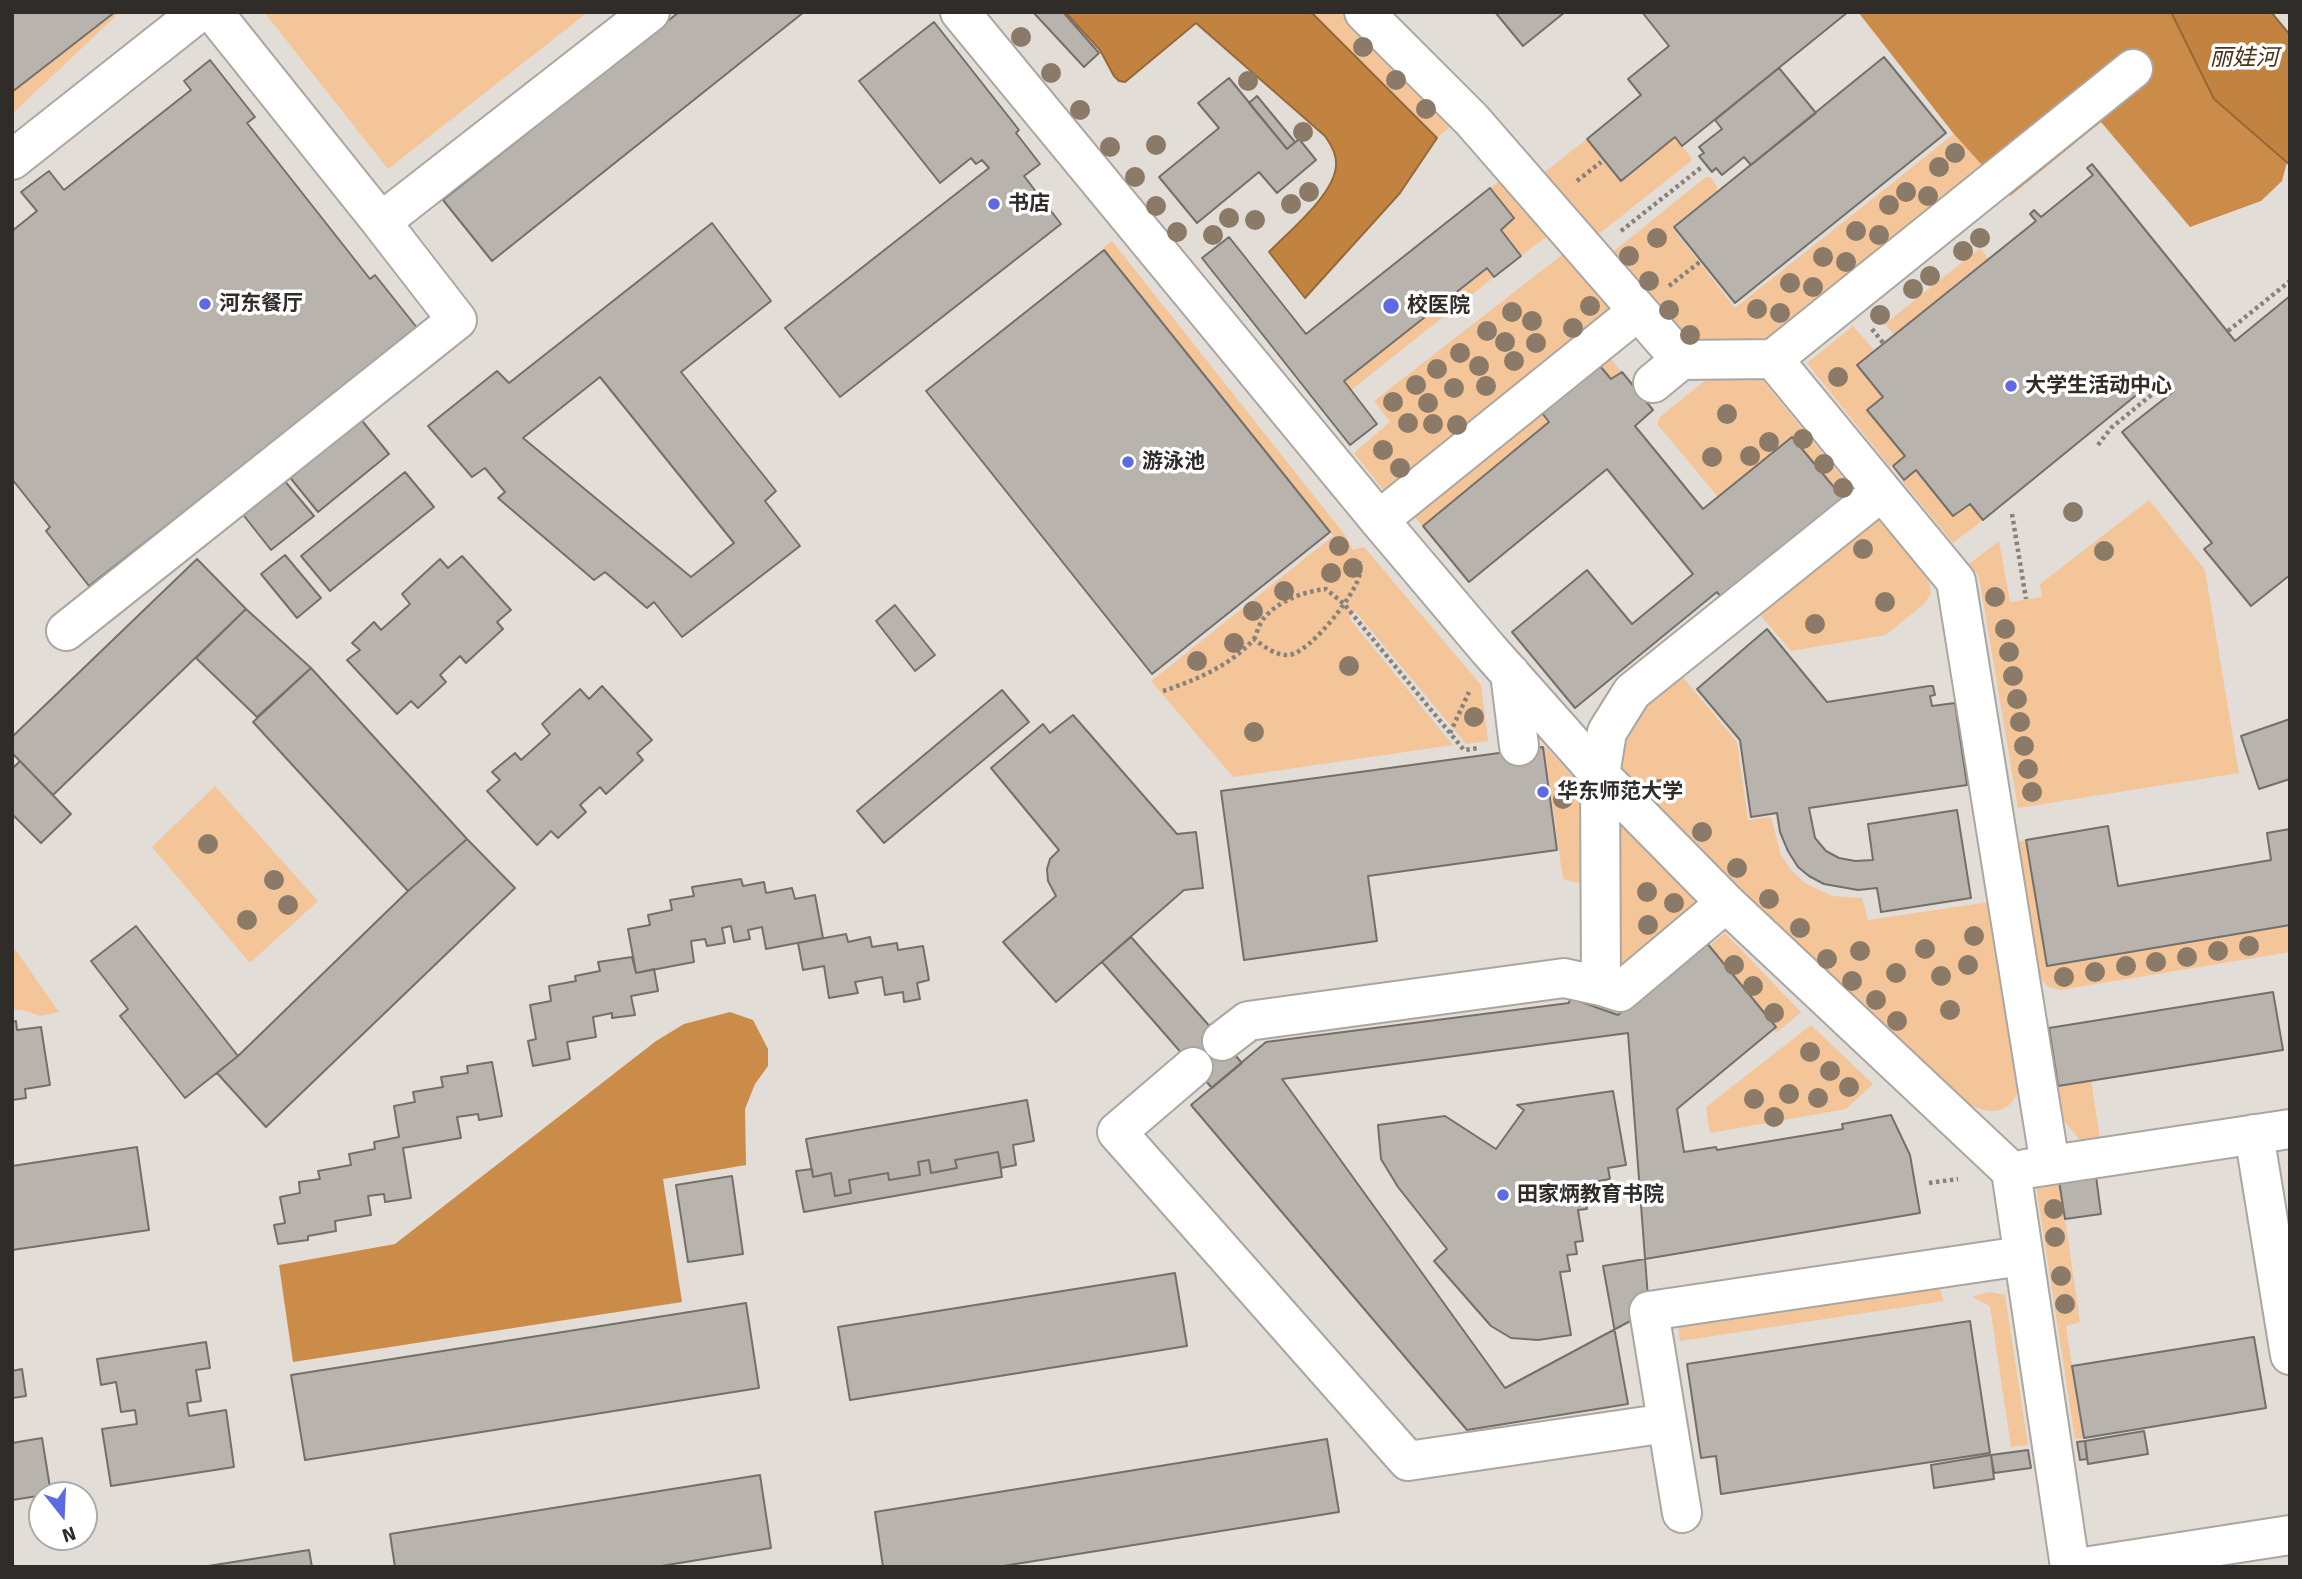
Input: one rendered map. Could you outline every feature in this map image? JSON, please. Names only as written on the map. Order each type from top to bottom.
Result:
[{"type":"main road","points":[[12,160],[199,12]]},
{"type":"main road","points":[[66,631],[457,320],[213,12]]},
{"type":"main road","points":[[381,222],[650,12]]},
{"type":"main road","points":[[960,12],[1369,534],[1510,673],[1600,775],[1726,903],[2011,1171],[2070,1567]]},
{"type":"main road","points":[[1364,12],[1472,120],[1638,311],[1667,372],[1773,359],[2133,69]]},
{"type":"main road","points":[[1369,534],[1638,311]]},
{"type":"main road","points":[[1773,359],[1956,581],[2050,1166]]},
{"type":"main road","points":[[1601,986],[1600,775],[1607,732],[1632,692],[1881,492]]},
{"type":"main road","points":[[1510,673],[1519,744]]},
{"type":"main road","points":[[1222,1041],[1248,1021],[1564,978],[1620,992],[1726,903]]},
{"type":"main road","points":[[1193,1067],[1117,1132],[1408,1461],[1667,1423]]},
{"type":"main road","points":[[2011,1171],[2272,1131],[2290,1355]]},
{"type":"main road","points":[[1682,1513],[1649,1311],[2022,1256]]},
{"type":"main road","points":[[2084,1567],[2290,1535]]},
{"type":"path","points":[[1590,256],[1703,166]]},
{"type":"path","points":[[2228,331],[2290,281]]},
{"type":"path","points":[[2098,445],[2111,428],[2167,382]]},
{"type":"path","points":[[2012,514],[2026,599]]},
{"type":"path","points":[[1254,639],[1271,651],[1289,655],[1304,648],[1344,604],[1360,574],[1369,534]]},
{"type":"path","points":[[1163,691],[1223,666],[1242,653],[1254,639],[1264,618],[1307,590],[1326,589],[1344,604],[1464,750],[1519,744]]},
{"type":"shaded area","points":[[115,12],[120,12],[12,114],[12,92]]},
{"type":"shaded area","points":[[264,12],[588,12],[388,169]]},
{"type":"shaded area","points":[[1311,12],[1350,12],[1457,120],[1437,138]]},
{"type":"shaded area","points":[[1858,12],[2171,12],[2214,99],[2287,162],[2282,181],[2261,201],[2190,227],[2101,122],[2010,196],[1954,134]]},
{"type":"shaded area","points":[[1954,134],[1989,170],[1768,345],[1688,347],[1609,255],[1706,177],[1710,177],[1717,186],[1717,191],[1672,227],[1735,308]]},
{"type":"shaded area","points":[[1675,137],[1691,157],[1691,161],[1595,237],[1541,175],[1587,139],[1621,181]]},
{"type":"shaded area","points":[[1504,178],[1551,233],[1521,256],[1501,230],[1514,218],[1490,188]]},
{"type":"shaded area","points":[[1112,241],[1345,535],[1353,550],[1364,547],[1481,685],[1488,741],[1466,744],[1355,611],[1349,618],[1453,745],[1233,777],[1151,681],[1333,536],[1103,248]]},
{"type":"shaded area","points":[[1980,248],[1989,259],[1895,336],[1885,324]]},
{"type":"shaded area","points":[[1567,251],[1620,312],[1390,498],[1354,453],[1390,422],[1374,401]]},
{"type":"shaded area","points":[[1487,268],[1494,277],[1351,390],[1344,381]]},
{"type":"shaded area","points":[[1853,326],[1874,350],[1858,365],[1883,397],[1867,410],[1905,456],[1890,467],[1807,363]]},
{"type":"shaded area","points":[[1605,352],[1622,372],[1611,379],[1600,366],[1542,413],[1549,422],[1423,526],[1409,511]]},
{"type":"shaded area","points":[[1760,377],[1855,493],[1805,541],[1792,437],[1718,497],[1658,425],[1660,417],[1703,382],[1714,378]]},
{"type":"shaded area","points":[[1916,470],[1953,516],[1970,504],[1983,520],[1953,543],[1902,481]]},
{"type":"shaded area","points":[[2149,500],[2205,570],[2239,773],[2018,808],[1979,577],[1969,564],[1999,541],[2010,602],[2042,597],[2040,584]]},
{"type":"shaded area","points":[[1876,517],[1928,578],[1931,593],[1925,603],[1886,635],[1791,651],[1756,610]]},
{"type":"shaded area","points":[[1680,674],[1737,742],[1748,820],[1771,817],[1781,855],[1791,870],[1805,883],[1832,896],[1862,898],[1868,920],[1989,902],[2021,1081],[2017,1093],[2007,1107],[1992,1111],[1983,1110],[1963,1101],[1739,891],[1619,768],[1624,736],[1646,701]]},
{"type":"shaded area","points":[[1544,745],[1578,782],[1582,884],[1563,879]]},
{"type":"shaded area","points":[[215,786],[318,901],[250,963],[152,847]]},
{"type":"shaded area","points":[[1619,823],[1702,905],[1626,971],[1618,966]]},
{"type":"shaded area","points":[[2026,840],[2047,966],[2290,925],[2290,952],[2060,990],[2049,986],[2044,983],[2039,972],[2016,842]]},
{"type":"shaded area","points":[[1725,933],[1801,1012],[1776,1033],[1707,948]]},
{"type":"shaded area","points":[[12,945],[59,1012],[40,1016],[12,1009]]},
{"type":"shaded area","points":[[730,1012],[753,1020],[768,1049],[768,1066],[755,1084],[745,1109],[746,1165],[663,1179],[682,1302],[293,1362],[279,1265],[395,1244],[656,1041],[684,1024]]},
{"type":"shaded area","points":[[1811,1025],[1873,1084],[1846,1109],[1710,1133],[1706,1107]]},
{"type":"shaded area","points":[[2091,1080],[2101,1145],[2079,1139],[2063,1120],[2058,1086]]},
{"type":"shaded area","points":[[2090,1171],[2065,1219],[2080,1322],[2066,1326],[2083,1438],[2075,1439],[2035,1179]]},
{"type":"shaded area","points":[[1939,1287],[1944,1301],[1680,1341],[1678,1327]]},
{"type":"shaded area","points":[[1989,1292],[2005,1295],[2028,1445],[2011,1447],[1990,1306],[1972,1297]]},
{"type":"water","points":[[1065,12],[1311,12],[1437,138],[1400,193],[1305,298],[1269,252],[1319,201],[1333,177],[1336,158],[1325,136],[1196,23],[1125,82],[1114,76],[1100,50]]},
{"type":"water","name":"丽娃河","points":[[2171,12],[2271,12],[2290,35],[2290,165],[2214,99]]},
{"type":"building","points":[[12,12],[115,12],[12,92]]},
{"type":"building","points":[[679,12],[804,12],[492,261],[443,200]]},
{"type":"building","points":[[1033,12],[1063,12],[1099,53],[1084,67]]},
{"type":"building","points":[[1495,12],[1565,12],[1523,46]]},
{"type":"building","points":[[1642,12],[1848,12],[1682,146],[1675,137],[1621,181],[1587,139],[1641,95],[1628,79],[1669,46]]},
{"type":"building","name":"书店","points":[[934,22],[1019,130],[1016,133],[1040,164],[1024,176],[1061,224],[840,397],[785,328],[989,168],[982,160],[976,164],[971,158],[940,183],[859,81]]},
{"type":"building","points":[[1884,57],[1946,133],[1735,303],[1674,227]]},
{"type":"building","name":"河东餐厅","points":[[210,60],[255,117],[247,123],[370,279],[375,275],[418,329],[89,586],[46,531],[50,527],[12,479],[12,231],[37,211],[21,192],[49,171],[64,190],[191,90],[184,81]]},
{"type":"building","points":[[1779,68],[1816,113],[1751,165],[1744,157],[1722,175],[1716,168],[1712,172],[1699,156],[1704,153],[1699,147],[1722,129],[1715,120]]},
{"type":"building","points":[[1229,78],[1287,149],[1299,139],[1316,160],[1277,193],[1259,172],[1197,223],[1159,177],[1219,128],[1198,103]]},
{"type":"building","points":[[1257,96],[1295,142],[1287,149],[1249,103]]},
{"type":"building","name":"大学生活动中心","points":[[2092,164],[2235,341],[2290,296],[2290,575],[2251,606],[2204,549],[2212,543],[2122,432],[2174,391],[2161,375],[1983,520],[1970,504],[1953,516],[1916,470],[1904,480],[1893,466],[1905,456],[1867,410],[1883,397],[1857,365],[2036,221],[2030,214],[2034,210],[2041,217],[2093,175],[2087,168]]},
{"type":"building","name":"校医院","points":[[1490,188],[1514,218],[1501,230],[1521,256],[1494,277],[1487,268],[1344,381],[1377,424],[1350,445],[1202,258],[1229,237],[1306,334]]},
{"type":"building","points":[[712,223],[771,301],[681,372],[776,491],[765,501],[800,546],[682,637],[654,602],[647,608],[605,572],[594,580],[498,498],[505,492],[485,468],[472,477],[428,426],[497,371],[509,383]],"holes":[[[600,377],[734,543],[691,577],[523,438]]]},
{"type":"building","name":"游泳池","points":[[1104,250],[1330,532],[1152,674],[926,391]]},
{"type":"building","points":[[1600,366],[1611,379],[1622,372],[1653,410],[1635,426],[1703,509],[1792,437],[1843,498],[1721,598],[1717,592],[1575,708],[1512,632],[1587,570],[1632,624],[1693,574],[1607,469],[1469,582],[1423,526],[1549,422],[1542,413]]},
{"type":"building","points":[[359,417],[389,454],[318,512],[288,475]]},
{"type":"building","points":[[405,472],[434,507],[330,591],[301,556]]},
{"type":"building","points":[[283,479],[314,516],[271,550],[241,512]]},
{"type":"building","points":[[285,555],[321,598],[297,618],[261,574]]},
{"type":"building","points":[[462,556],[511,610],[497,622],[503,629],[466,663],[460,656],[440,675],[446,682],[418,708],[411,701],[397,714],[347,660],[360,650],[352,643],[374,622],[381,630],[410,604],[402,594],[440,559],[448,568]]},
{"type":"building","points":[[197,559],[246,609],[53,795],[12,753],[12,737]]},
{"type":"building","points":[[895,605],[935,655],[915,671],[876,621]]},
{"type":"building","points":[[246,609],[311,668],[257,717],[196,658]]},
{"type":"building","points":[[1767,629],[1827,702],[1933,686],[1935,695],[1930,696],[1932,706],[1955,703],[1967,785],[1809,808],[1815,838],[1826,851],[1839,858],[1855,861],[1873,860],[1868,824],[1957,810],[1971,898],[1881,912],[1877,888],[1858,890],[1824,884],[1798,867],[1780,832],[1777,813],[1751,817],[1740,740],[1697,689]]},
{"type":"building","points":[[311,668],[467,839],[408,891],[253,722]]},
{"type":"building","points":[[602,686],[652,740],[637,753],[643,760],[606,794],[600,787],[580,805],[586,812],[558,838],[551,831],[537,845],[487,791],[500,780],[492,772],[515,753],[521,760],[550,734],[542,724],[580,689],[589,699]]},
{"type":"building","points":[[1002,690],[1029,722],[884,843],[857,811]]},
{"type":"building","points":[[1073,715],[1177,834],[1196,832],[1203,888],[1184,890],[1056,1002],[1003,942],[1056,896],[1048,881],[1047,869],[1050,859],[1059,850],[991,768],[1043,724],[1050,733]]},
{"type":"building","points":[[2290,719],[2290,779],[2259,789],[2241,736]]},
{"type":"building","points":[[1543,747],[1557,850],[1368,876],[1377,941],[1244,960],[1221,791]]},
{"type":"building","points":[[20,761],[71,814],[41,843],[12,814],[12,769]]},
{"type":"building","points":[[2108,826],[2118,886],[2271,860],[2267,833],[2290,829],[2290,925],[2047,966],[2026,840]]},
{"type":"building","points":[[467,839],[515,888],[266,1127],[217,1073],[238,1056],[408,891]]},
{"type":"building","points":[[741,879],[743,886],[764,882],[766,893],[792,888],[795,899],[815,895],[823,938],[766,949],[762,927],[748,930],[750,939],[734,942],[731,926],[722,928],[725,943],[707,946],[705,939],[691,941],[694,962],[636,973],[628,929],[650,925],[648,915],[672,910],[670,900],[694,896],[692,887]]},
{"type":"building","points":[[136,926],[238,1056],[185,1098],[120,1016],[128,1009],[91,961]]},
{"type":"building","points":[[846,934],[848,942],[870,937],[872,947],[897,943],[898,950],[923,946],[929,980],[917,983],[920,999],[904,1002],[903,992],[885,995],[882,977],[855,982],[858,993],[829,998],[824,966],[803,970],[798,943]]},
{"type":"building","points":[[1131,937],[1242,1063],[1212,1088],[1102,962]]},
{"type":"building","points":[[1706,942],[1776,1027],[1677,1109],[1684,1152],[1716,1147],[1717,1150],[1843,1129],[1842,1124],[1891,1115],[1910,1155],[1920,1213],[1603,1266],[1628,1404],[1467,1430],[1191,1105],[1266,1042],[1569,1003],[1570,998],[1618,1015]],"holes":[[[1613,1091],[1626,1165],[1608,1168],[1610,1179],[1582,1184],[1587,1209],[1578,1210],[1583,1241],[1575,1242],[1577,1254],[1567,1255],[1570,1271],[1560,1272],[1571,1335],[1538,1340],[1511,1338],[1491,1326],[1434,1261],[1447,1249],[1398,1187],[1381,1159],[1378,1125],[1445,1116],[1496,1149],[1524,1110],[1517,1105]]]},
{"type":"building","points":[[632,957],[636,973],[654,969],[658,991],[631,996],[635,1015],[612,1018],[612,1013],[593,1017],[596,1037],[567,1042],[570,1059],[533,1066],[528,1041],[536,1039],[530,1005],[551,1001],[549,986],[576,981],[575,976],[600,971],[598,962]]},
{"type":"building","points":[[2273,992],[2283,1050],[2058,1086],[2049,1028]]},
{"type":"building","points":[[16,1021],[17,1030],[41,1027],[50,1085],[25,1089],[26,1098],[12,1100],[12,1022]]},
{"type":"building","name":"田家炳教育书院","points":[[1628,1033],[1649,1311],[1505,1388],[1282,1079]]},
{"type":"building","points":[[492,1062],[502,1116],[479,1120],[478,1114],[457,1117],[461,1138],[403,1148],[411,1198],[385,1202],[384,1194],[368,1196],[371,1215],[335,1221],[336,1231],[308,1236],[308,1240],[278,1244],[274,1225],[285,1223],[280,1197],[300,1193],[299,1182],[320,1179],[318,1171],[351,1165],[349,1154],[375,1149],[374,1142],[399,1137],[394,1106],[415,1102],[413,1092],[443,1087],[441,1077],[468,1073],[467,1066]]},
{"type":"building","points":[[1027,1100],[1034,1141],[1013,1145],[1016,1165],[1001,1168],[998,1152],[955,1160],[957,1168],[931,1173],[929,1160],[918,1162],[920,1175],[889,1180],[888,1173],[849,1180],[851,1193],[835,1196],[831,1173],[813,1177],[806,1139]]},
{"type":"building","points":[[137,1147],[149,1230],[12,1250],[12,1166]]},
{"type":"building","points":[[998,1152],[1002,1177],[804,1212],[796,1171],[812,1169],[813,1177],[831,1173],[835,1196],[851,1193],[849,1180],[888,1173],[889,1180],[920,1175],[918,1162],[929,1160],[931,1173],[957,1168],[955,1160]]},
{"type":"building","points":[[732,1176],[743,1254],[688,1262],[676,1185]]},
{"type":"building","points":[[2096,1176],[2101,1214],[2065,1219],[2059,1181]]},
{"type":"building","points":[[1175,1273],[1187,1346],[850,1400],[838,1327]]},
{"type":"building","points":[[746,1303],[759,1388],[305,1460],[291,1375]]},
{"type":"building","points":[[1970,1321],[1990,1453],[1721,1494],[1716,1456],[1701,1458],[1687,1364]]},
{"type":"building","points":[[2254,1337],[2266,1408],[2084,1438],[2072,1366]]},
{"type":"building","points":[[206,1342],[210,1368],[196,1370],[201,1401],[187,1403],[189,1416],[226,1410],[234,1467],[111,1486],[102,1429],[137,1424],[135,1410],[121,1412],[116,1382],[101,1385],[97,1359]]},
{"type":"building","points":[[22,1369],[26,1396],[12,1398],[12,1371]]},
{"type":"building","points":[[2144,1431],[2148,1454],[2088,1464],[2085,1441]]},
{"type":"building","points":[[42,1438],[49,1481],[28,1481],[28,1498],[12,1500],[12,1443]]},
{"type":"building","points":[[1327,1439],[1339,1512],[997,1567],[883,1567],[875,1512]]},
{"type":"building","points":[[2085,1441],[2087,1459],[2080,1460],[2077,1442]]},
{"type":"building","points":[[2028,1450],[2031,1468],[1994,1473],[1991,1455]]},
{"type":"building","points":[[1991,1455],[1994,1479],[1934,1488],[1931,1465]]},
{"type":"building","points":[[760,1475],[771,1548],[655,1567],[395,1567],[390,1534]]},
{"type":"building","points":[[309,1550],[312,1567],[202,1567]]},
{"type":"place","name":"书店","points":[[994,204]]},
{"type":"place","name":"河东餐厅","points":[[205,304]]},
{"type":"place","name":"校医院","points":[[1391,306]]},
{"type":"place","name":"大学生活动中心","points":[[2011,386]]},
{"type":"place","name":"游泳池","points":[[1128,462]]},
{"type":"place","name":"华东师范大学","points":[[1543,792]]},
{"type":"place","name":"田家炳教育书院","points":[[1503,1195]]}]
